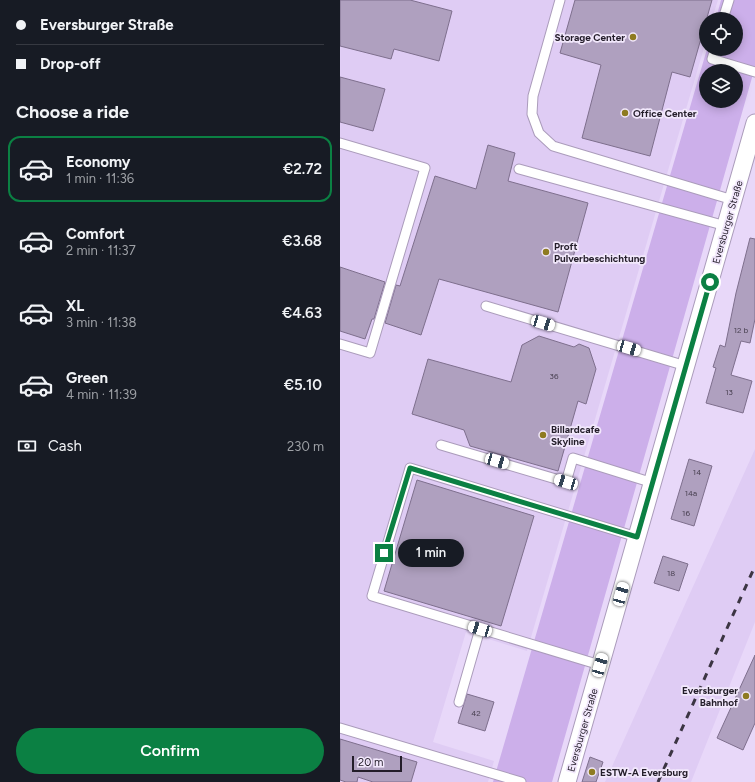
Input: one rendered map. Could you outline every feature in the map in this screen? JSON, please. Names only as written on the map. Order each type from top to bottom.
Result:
[{"type":"street","name":"Eversburger Straße","points":[[567,782],[755,123]]},
{"type":"lane","points":[[560,0],[533,96],[532,114],[539,133],[553,146],[733,200]]},
{"type":"lane","points":[[726,12],[729,0]]},
{"type":"lane","points":[[713,56],[712,59],[755,72]]},
{"type":"lane","points":[[340,143],[425,168],[370,353],[340,344]]},
{"type":"lane","points":[[519,168],[726,226]]},
{"type":"lane","points":[[486,306],[686,366]]},
{"type":"lane","points":[[441,445],[566,482],[573,458],[653,483]]},
{"type":"lane","points":[[600,665],[372,596],[410,468],[637,537]]},
{"type":"lane","points":[[459,702],[480,629]]},
{"type":"lane","points":[[340,728],[521,782]]},
{"type":"shaded area","points":[[340,0],[718,0],[714,12],[699,12],[699,56],[702,56],[527,651],[466,632],[433,742],[494,761],[488,782],[340,782]]},
{"type":"shaded area","points":[[721,0],[755,0],[755,67],[552,782],[493,782],[699,76],[699,108],[743,108],[743,64],[703,64],[705,56],[743,56],[743,12],[718,12]]},
{"type":"shaded area","points":[[755,449],[755,622],[691,782],[605,782]]},
{"type":"building","points":[[340,0],[410,0],[452,11],[439,61],[394,49],[391,59],[340,46]]},
{"type":"building","name":"Storage Center","points":[[575,0],[712,0],[709,12],[699,12],[699,46],[690,77],[672,72],[650,156],[582,138],[601,65],[560,53]]},
{"type":"building","points":[[340,77],[385,89],[373,131],[340,122]]},
{"type":"building","points":[[488,145],[515,153],[508,181],[588,203],[558,312],[439,279],[421,335],[385,323],[396,285],[400,286],[435,176],[476,189]]},
{"type":"building","points":[[750,238],[755,239],[755,319],[750,343],[741,341],[731,375],[752,381],[743,413],[706,403],[716,368],[713,367],[720,345],[725,347],[736,293]]},
{"type":"building","points":[[340,267],[385,282],[374,319],[372,319],[365,339],[340,331]]},
{"type":"building","points":[[539,336],[574,347],[579,344],[589,348],[596,369],[586,404],[578,401],[558,471],[470,446],[464,430],[412,414],[428,359],[511,382],[522,345]]},
{"type":"building","points":[[689,459],[712,466],[694,526],[671,519]]},
{"type":"building","points":[[417,480],[534,516],[501,626],[384,591]]},
{"type":"building","points":[[663,556],[688,564],[679,591],[654,583]]},
{"type":"building","name":"Eversburger Bahnhof","points":[[755,655],[755,723],[743,750],[717,738]]},
{"type":"building","points":[[467,694],[494,702],[485,731],[458,723]]},
{"type":"building","points":[[340,739],[417,762],[411,782],[373,782],[358,777],[357,782],[346,782],[340,780]]},
{"type":"building","name":"ESTW-A Eversburg","points":[[590,757],[603,762],[596,782],[582,782]]},
{"type":"railway","points":[[658,782],[755,566]]},
{"type":"place","name":"Storage Center","points":[[633,37]]},
{"type":"place","name":"Office Center","points":[[625,113]]},
{"type":"place","name":"Proft Pulverbeschichtung","points":[[546,252]]},
{"type":"place","name":"Billardcafe Skyline","points":[[543,435]]},
{"type":"place","name":"Eversburger Bahnhof","points":[[746,696]]},
{"type":"place","name":"ESTW-A Eversburg","points":[[592,772]]},
{"type":"route","points":[[384,553],[410,468],[637,537],[710,282]]}]
